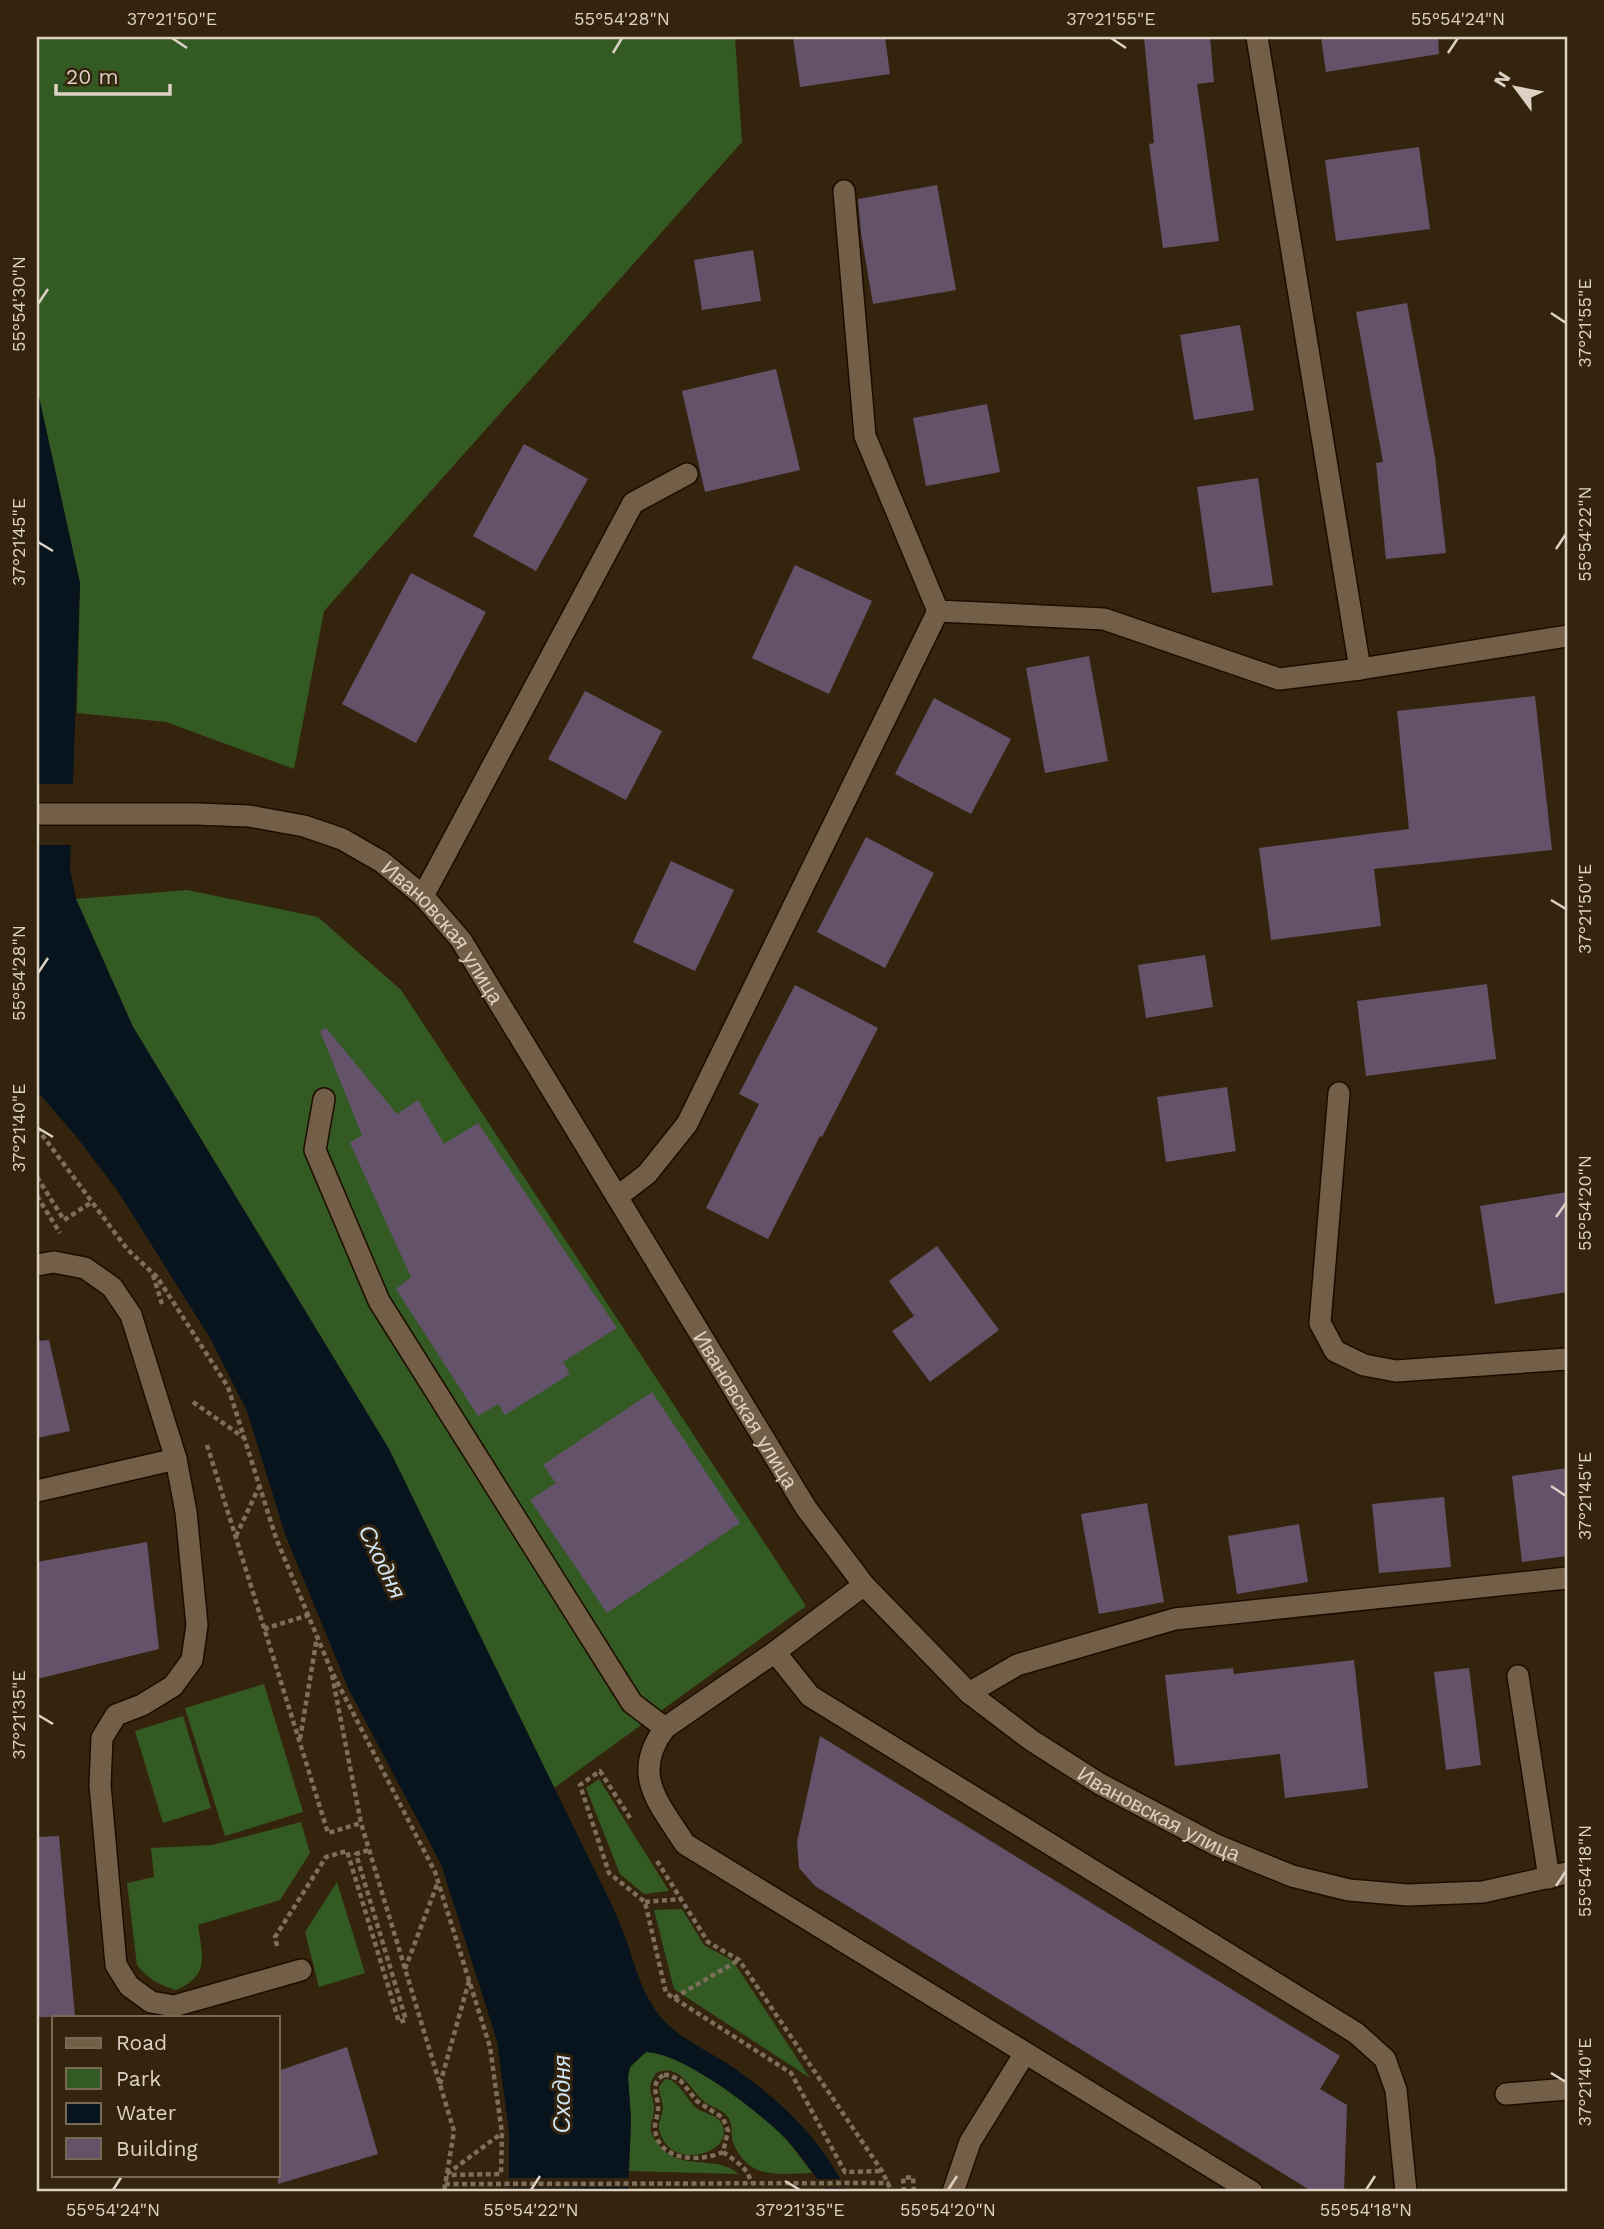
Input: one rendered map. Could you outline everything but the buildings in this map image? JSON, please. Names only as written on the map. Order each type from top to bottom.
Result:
[{"type":"street","points":[[1257,37],[1360,669]]},
{"type":"street","points":[[618,1197],[647,1174],[687,1124],[938,611],[866,436],[844,191]]},
{"type":"street","points":[[423,895],[634,503],[687,474]]},
{"type":"street","points":[[938,611],[1104,619],[1279,679],[1567,636]]},
{"type":"street","name":"Ивановская улица","points":[[37,814],[236,816],[304,826],[342,839],[382,862],[423,895],[461,940],[806,1508],[864,1585],[969,1693],[1031,1741],[1100,1784],[1216,1845],[1292,1876],[1349,1890],[1408,1895],[1483,1892],[1558,1876]]},
{"type":"street","points":[[1339,1093],[1320,1323],[1335,1352],[1364,1365],[1396,1371],[1567,1359]]},
{"type":"street","points":[[324,1100],[315,1150],[379,1301],[632,1703],[666,1728]]},
{"type":"street","points":[[45,1263],[85,1268],[112,1287],[131,1315],[176,1459],[186,1512],[197,1625],[191,1660],[173,1686],[142,1705],[116,1715],[102,1738],[100,1785],[116,1965],[129,1986],[152,2002],[174,2006],[293,1972]]},
{"type":"street","points":[[37,1491],[176,1459]]},
{"type":"street","points":[[969,1693],[1017,1665],[1175,1619],[1567,1578]]},
{"type":"street","points":[[864,1585],[775,1652],[666,1728],[653,1744],[648,1765],[652,1791],[685,1844],[1252,2192]]},
{"type":"street","points":[[775,1652],[810,1696],[1356,2033],[1385,2059],[1396,2090],[1406,2192]]},
{"type":"street","points":[[1518,1676],[1558,1876]]},
{"type":"street","points":[[960,2191],[970,2142],[1025,2053]]},
{"type":"street","points":[[1506,2094],[1567,2089]]},
{"type":"path","points":[[37,1128],[127,1249],[157,1277],[228,1387],[276,1538],[331,1670],[435,1872],[490,2048],[502,2133],[501,2174],[447,2175]]},
{"type":"path","points":[[37,1177],[64,1220],[92,1202]]},
{"type":"path","points":[[37,1196],[60,1231],[45,1263]]},
{"type":"path","points":[[152,1273],[164,1312]]},
{"type":"path","points":[[189,1390],[197,1415]]},
{"type":"path","points":[[193,1402],[244,1438]]},
{"type":"path","points":[[205,1439],[328,1833],[361,1823]]},
{"type":"path","points":[[235,1537],[260,1486]]},
{"type":"path","points":[[264,1629],[309,1615]]},
{"type":"path","points":[[299,1740],[317,1636]]},
{"type":"path","points":[[331,1670],[361,1823],[454,2132],[444,2192]]},
{"type":"path","points":[[636,1829],[600,1771],[580,1785],[609,1873],[645,1902],[666,1993],[791,2073],[845,2172],[882,2171]]},
{"type":"path","points":[[293,1972],[275,1937],[326,1857],[347,1851],[399,2022],[406,2020],[356,1854],[369,1850]]},
{"type":"path","points":[[651,1852],[708,1942],[739,1960],[882,2171],[892,2192]]},
{"type":"path","points":[[405,1969],[438,1882]]},
{"type":"path","points":[[645,1902],[681,1899]]},
{"type":"path","points":[[674,1998],[739,1960]]},
{"type":"path","points":[[440,2084],[469,1981]]},
{"type":"path","points":[[659,2077],[675,2077],[697,2101],[723,2118],[728,2132],[723,2152],[711,2158],[688,2159],[673,2154],[659,2141],[655,2129],[659,2105],[654,2092],[659,2077]]},
{"type":"path","points":[[447,2175],[502,2133]]},
{"type":"path","points":[[723,2152],[750,2175],[751,2183]]},
{"type":"path","points":[[904,2192],[903,2178],[913,2177],[914,2192]]},
{"type":"path","points":[[709,2183],[709,2192]]},
{"type":"path","points":[[762,2183],[762,2192]]},
{"type":"path","points":[[445,2184],[889,2183]]},
{"type":"green space","points":[[37,37],[735,37],[742,142],[324,611],[294,769],[166,722],[77,713],[80,583],[37,388]]},
{"type":"green space","points":[[187,890],[318,917],[401,990],[806,1606],[554,1788],[389,1449],[133,1027],[76,899]]},
{"type":"green space","points":[[264,1684],[303,1812],[225,1836],[185,1708]]},
{"type":"green space","points":[[183,1716],[211,1808],[163,1823],[135,1731]]},
{"type":"green space","points":[[599,1779],[669,1891],[644,1894],[620,1874],[586,1788]]},
{"type":"green space","points":[[301,1822],[310,1853],[280,1900],[198,1925],[202,1964],[195,1978],[176,1990],[154,1981],[141,1970],[137,1965],[127,1883],[154,1877],[151,1848],[212,1845]]},
{"type":"green space","points":[[337,1882],[365,1973],[319,1987],[305,1932]]},
{"type":"green space","points":[[682,1909],[704,1945],[733,1961],[810,2078],[674,1989],[654,1910]]},
{"type":"green space","points":[[646,2052],[661,2055],[698,2072],[754,2110],[781,2134],[812,2173],[763,2172],[749,2165],[734,2145],[728,2117],[706,2103],[684,2079],[672,2071],[656,2073],[652,2079],[650,2089],[654,2104],[651,2126],[653,2137],[667,2153],[677,2158],[720,2165],[739,2174],[629,2171],[631,2120],[628,2077],[630,2067]]},
{"type":"green space","points":[[665,2079],[678,2085],[695,2107],[717,2118],[722,2124],[724,2135],[719,2144],[711,2150],[687,2155],[675,2151],[665,2143],[659,2129],[663,2108],[659,2087]]},
{"type":"water","name":"Сходня","points":[[37,388],[80,583],[70,869],[76,899],[133,1027],[389,1449],[612,1905],[642,1985],[653,2006],[674,2030],[744,2075],[795,2119],[824,2153],[847,2192],[828,2192],[780,2133],[716,2083],[679,2061],[646,2052],[630,2067],[628,2077],[631,2120],[628,2192],[509,2192],[509,2132],[497,2041],[441,1864],[349,1690],[285,1534],[247,1411],[210,1338],[117,1190],[37,1091]]},
{"type":"pier","points":[[37,784],[77,784],[75,845],[37,845]]},
{"type":"pier","points":[[505,2178],[632,2178],[632,2187],[505,2188]]},
{"type":"pier","points":[[812,2179],[845,2179],[849,2188],[820,2188]]}]
